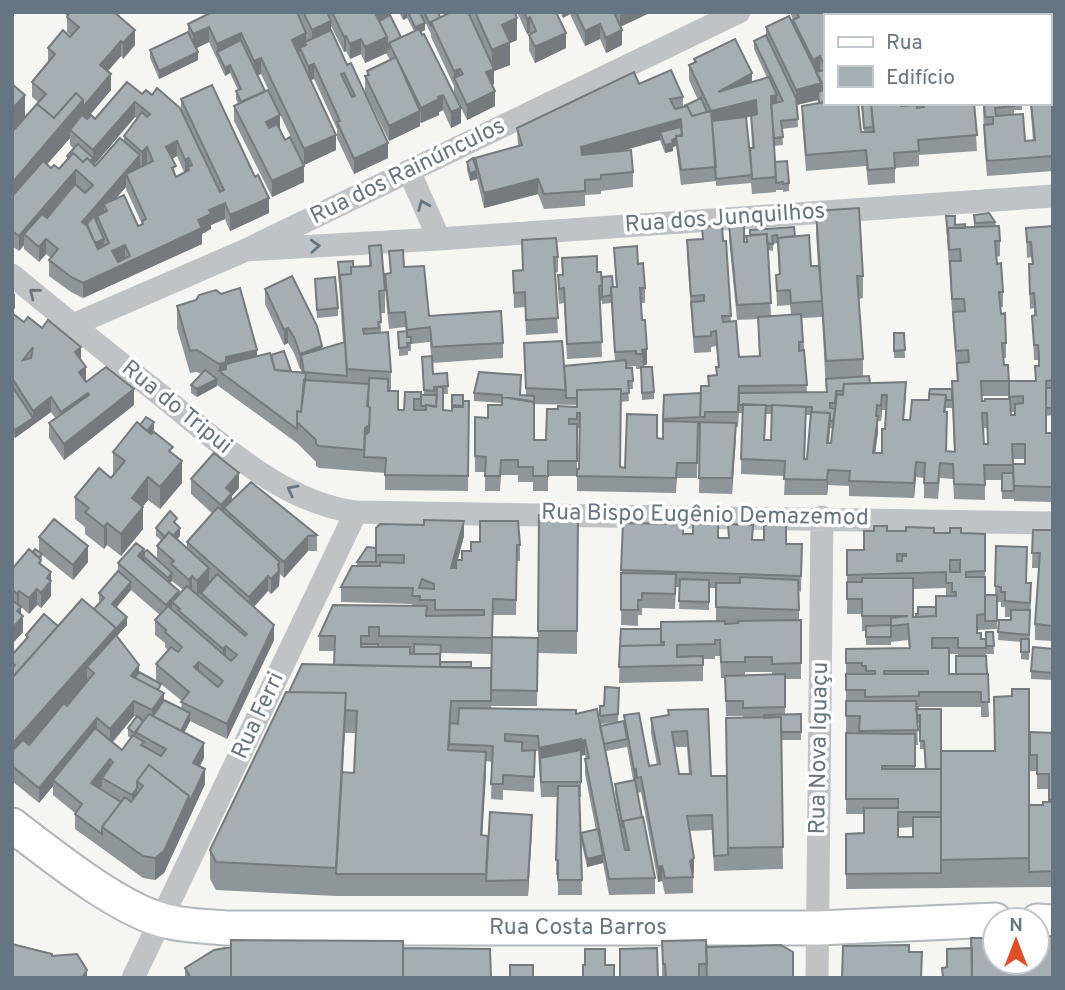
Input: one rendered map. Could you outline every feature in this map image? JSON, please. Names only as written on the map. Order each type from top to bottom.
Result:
[{"type":"main road","name":"Rua Costa Barros","points":[[12,825],[93,883],[140,912],[162,920],[226,928],[818,928],[981,921]]},
{"type":"street","name":"Rua dos Rainúnculos","points":[[73,325],[246,250],[740,12]]},
{"type":"street","points":[[409,170],[439,239]]},
{"type":"street","name":"Rua dos Junquilhos","points":[[246,250],[439,239],[1053,195]]},
{"type":"street","name":"Rua do Tripui","points":[[12,275],[243,461],[293,492],[332,509],[356,512]]},
{"type":"street","name":"Rua Bispo Eugênio Demazemod","points":[[356,512],[822,517],[1053,523]]},
{"type":"street","name":"Rua Ferri","points":[[133,978],[356,512]]},
{"type":"street","name":"Rua Nova Iguaçu","points":[[817,978],[822,517]]},
{"type":"building","points":[[70,12],[114,12],[135,30],[123,43],[121,41],[100,65],[111,74],[83,107],[83,100],[76,93],[54,118],[37,104],[46,94],[32,82],[55,54],[48,48],[63,30],[70,37],[79,27],[67,17]]},
{"type":"building","points":[[212,12],[297,12],[306,33],[292,40],[336,135],[304,149],[261,58],[254,61],[241,33],[217,44],[209,27],[193,34],[188,24]]},
{"type":"building","points":[[303,12],[327,12],[331,21],[312,30]]},
{"type":"building","points":[[332,12],[381,12],[376,15],[387,37],[365,47],[361,39],[350,44]]},
{"type":"building","points":[[408,12],[420,12],[425,23],[415,27]]},
{"type":"building","points":[[424,12],[438,12],[440,17],[431,22],[431,26]]},
{"type":"building","points":[[451,12],[468,12],[494,69],[486,72],[495,91],[467,105],[454,78],[463,74],[460,69],[454,71],[431,22]]},
{"type":"building","points":[[475,12],[515,12],[517,18],[502,25],[510,42],[492,50]]},
{"type":"building","points":[[524,12],[556,12],[566,33],[535,47],[529,35],[536,31],[530,17],[527,19]]},
{"type":"building","points":[[576,12],[614,12],[622,30],[606,38],[600,24],[585,31]]},
{"type":"building","points":[[796,12],[832,12],[824,14],[824,62],[820,56],[813,60],[793,20],[799,17]]},
{"type":"building","points":[[861,12],[914,14],[862,14]]},
{"type":"building","points":[[917,12],[942,14],[918,14]]},
{"type":"building","points":[[951,12],[977,14],[952,14]]},
{"type":"building","points":[[978,12],[998,14],[979,14]]},
{"type":"building","points":[[1033,12],[1053,12],[1053,22],[1051,14]]},
{"type":"building","points":[[390,15],[401,37],[389,43],[389,50],[387,37],[379,21]]},
{"type":"building","points":[[789,16],[822,83],[796,90],[766,27]]},
{"type":"building","points":[[419,29],[461,108],[451,112],[443,95],[421,108],[389,43]]},
{"type":"building","points":[[331,30],[347,65],[351,63],[388,143],[354,159],[314,64],[308,66],[300,48],[306,45],[305,42]],"holes":[[[344,73],[355,96],[352,97],[341,74]]]},
{"type":"building","points":[[1051,30],[1053,30],[1051,76]]},
{"type":"building","points":[[188,32],[198,52],[159,71],[150,50]]},
{"type":"building","points":[[766,35],[796,98],[798,119],[781,121],[783,137],[774,138],[771,104],[783,101],[754,41]]},
{"type":"building","points":[[735,39],[752,73],[718,92],[769,77],[777,95],[771,96],[776,177],[752,179],[750,148],[754,148],[751,116],[757,114],[756,100],[711,111],[689,65],[696,62],[694,59]]},
{"type":"building","points":[[241,40],[265,91],[241,102],[236,91],[241,89],[230,65],[225,68],[217,52]]},
{"type":"building","points":[[396,57],[420,111],[389,126],[365,76],[369,75],[367,71]]},
{"type":"building","points":[[671,70],[683,97],[670,99],[675,109],[687,106],[692,116],[711,111],[716,167],[681,170],[676,136],[682,135],[681,119],[581,147],[582,155],[631,150],[633,172],[601,175],[601,179],[585,180],[585,191],[544,194],[538,179],[484,193],[475,158],[522,145],[517,128],[634,72],[639,84]]},
{"type":"building","points":[[824,70],[824,90],[816,72]]},
{"type":"building","points":[[1051,78],[1053,156],[987,161],[984,125],[993,124],[993,117],[985,117],[984,105],[1014,105],[995,108],[996,116],[1023,114],[1025,141],[1035,140],[1031,105],[1051,105]]},
{"type":"building","points":[[127,82],[142,94],[146,90],[152,95],[157,88],[180,108],[220,192],[224,190],[181,99],[212,85],[255,177],[258,175],[269,198],[230,215],[225,203],[209,210],[211,214],[198,220],[202,228],[83,283],[49,260],[58,249],[46,239],[39,247],[24,234],[42,214],[47,218],[75,184],[85,193],[93,185],[76,170],[19,236],[12,231],[12,192],[14,194],[43,161],[51,168],[54,165],[59,169],[73,153],[83,162],[87,158],[95,166],[120,138],[140,155],[82,222],[87,226],[98,249],[109,243],[97,216],[107,211],[104,204],[124,195],[138,226],[143,224],[142,221],[146,219],[126,174],[153,161],[147,147],[142,152],[124,136],[142,112],[147,117],[150,114],[135,102],[93,150],[70,130],[82,115],[87,119],[91,115],[95,119]],"holes":[[[177,141],[185,160],[189,158],[192,165],[188,167],[189,170],[176,177],[172,168],[176,166],[166,147]],[[125,245],[130,256],[118,262],[112,251]]]},
{"type":"building","points":[[12,84],[25,95],[12,109]]},
{"type":"building","points":[[268,90],[280,115],[266,122],[269,128],[277,124],[285,140],[290,137],[304,166],[272,181],[234,106]]},
{"type":"building","points":[[824,90],[824,102],[819,103],[818,92]]},
{"type":"building","points":[[76,93],[83,100],[12,183],[12,132],[37,104],[54,118]]},
{"type":"building","points":[[701,98],[707,112],[692,116],[687,106],[684,106]]},
{"type":"building","points":[[824,102],[824,105],[858,105],[861,132],[874,132],[871,105],[917,105],[917,108],[924,105],[974,105],[977,135],[918,140],[919,151],[894,153],[895,168],[868,170],[866,150],[806,155],[802,106]]},
{"type":"building","points":[[862,105],[871,105],[873,127],[864,128]]},
{"type":"building","points":[[746,117],[752,175],[716,179],[712,121]]},
{"type":"building","points":[[681,127],[682,136],[676,136],[672,140],[673,143],[665,145],[660,132]]},
{"type":"building","points":[[78,144],[93,158],[90,161],[87,158],[83,162],[73,153],[69,158],[67,156]]},
{"type":"building","points":[[473,158],[477,171],[470,173],[467,162]]},
{"type":"building","points":[[787,161],[789,183],[776,183],[775,162]]},
{"type":"building","points":[[859,208],[863,276],[857,276],[863,359],[826,361],[816,211]]},
{"type":"building","points":[[989,213],[995,222],[975,223],[974,215]]},
{"type":"building","points":[[94,216],[104,239],[95,243],[87,224]]},
{"type":"building","points":[[946,216],[955,216],[955,225],[965,224],[965,228],[948,228],[948,236]]},
{"type":"building","points":[[744,223],[744,242],[747,242],[746,236],[767,234],[771,303],[737,305],[729,224]]},
{"type":"building","points":[[722,225],[723,241],[726,241],[731,316],[722,316],[723,322],[736,321],[739,357],[760,356],[758,317],[801,314],[803,342],[799,342],[799,351],[804,350],[807,385],[739,386],[738,412],[705,412],[705,417],[700,417],[701,386],[709,386],[708,376],[717,375],[716,367],[719,367],[716,331],[711,332],[711,336],[694,337],[691,302],[704,301],[704,295],[691,296],[687,240],[703,239],[702,227]]},
{"type":"building","points":[[999,226],[1000,241],[995,241],[997,264],[1001,263],[1001,314],[1005,313],[1006,343],[1002,343],[1004,365],[1008,365],[1009,381],[1036,381],[1035,366],[1039,366],[1039,355],[1038,345],[1034,345],[1032,316],[1036,315],[1034,293],[1030,294],[1029,264],[1033,264],[1031,242],[1027,242],[1026,228],[1053,226],[1053,380],[1046,381],[1046,433],[1053,433],[1053,487],[1014,486],[1013,465],[984,465],[985,485],[954,484],[953,464],[940,463],[938,483],[924,483],[925,463],[916,462],[914,483],[849,481],[850,471],[828,470],[827,480],[784,479],[785,461],[741,459],[743,404],[766,405],[764,440],[771,440],[772,405],[806,407],[804,459],[807,459],[811,412],[830,413],[827,443],[831,443],[837,394],[843,395],[844,384],[906,382],[903,420],[910,420],[912,400],[929,400],[929,394],[946,395],[946,451],[955,452],[952,381],[958,381],[957,363],[969,362],[968,350],[956,351],[953,312],[965,311],[964,299],[952,299],[950,261],[961,261],[960,249],[949,250],[948,228]],"holes":[[[981,381],[1009,381],[1009,397],[1023,396],[1023,403],[1015,404],[1015,415],[1011,415],[1010,399],[982,401]],[[882,395],[887,395],[882,453],[873,453],[877,405],[881,406]],[[982,413],[987,413],[988,444],[984,444]],[[1012,444],[1025,444],[1025,464],[1013,464]]]},
{"type":"building","points":[[794,227],[795,236],[778,238],[778,245],[777,235],[772,236],[773,244],[767,243],[767,234],[750,235],[750,230]]},
{"type":"building","points":[[809,235],[811,266],[819,266],[822,301],[791,303],[790,290],[777,291],[776,275],[780,274],[778,238]]},
{"type":"building","points":[[556,238],[558,257],[554,257],[558,318],[526,320],[525,292],[514,293],[513,271],[523,270],[522,240]]},
{"type":"building","points":[[381,245],[385,290],[379,291],[381,322],[378,322],[379,328],[363,329],[364,334],[388,332],[391,372],[347,369],[340,275],[351,274],[351,267],[371,266],[369,246]]},
{"type":"building","points":[[637,246],[638,264],[643,263],[645,288],[640,288],[647,349],[642,350],[643,354],[636,354],[636,351],[615,352],[611,287],[617,287],[614,248]]},
{"type":"building","points":[[403,250],[404,267],[424,266],[429,316],[501,311],[503,343],[432,347],[430,327],[407,330],[405,312],[389,313],[385,274],[391,273],[389,251]]},
{"type":"building","points":[[597,256],[597,272],[601,272],[602,285],[599,286],[602,342],[567,344],[564,288],[559,289],[558,275],[563,275],[562,258]]},
{"type":"building","points":[[353,261],[351,274],[340,275],[340,283],[338,262]]},
{"type":"building","points":[[292,276],[317,326],[322,346],[300,354],[294,337],[288,328],[284,330],[265,289]]},
{"type":"building","points":[[612,276],[611,295],[602,297],[602,277]]},
{"type":"building","points":[[335,277],[338,308],[317,310],[315,279]]},
{"type":"building","points":[[240,288],[257,350],[226,357],[226,362],[219,364],[197,350],[190,351],[177,306],[216,290],[221,294]]},
{"type":"building","points":[[12,313],[24,322],[28,317],[42,328],[48,320],[81,347],[75,352],[86,367],[79,372],[86,382],[106,367],[134,389],[64,444],[49,423],[89,395],[88,393],[61,412],[51,397],[33,411],[12,378]],"holes":[[[33,347],[31,358],[23,360]]]},
{"type":"building","points":[[407,331],[411,343],[407,343],[408,347],[399,348],[398,332]]},
{"type":"building","points":[[894,333],[904,333],[905,350],[894,351]]},
{"type":"building","points":[[562,341],[566,390],[526,388],[524,343]]},
{"type":"building","points":[[345,342],[347,376],[304,372],[301,355]]},
{"type":"building","points":[[284,351],[291,371],[275,370],[271,355]]},
{"type":"building","points":[[270,353],[275,370],[306,373],[301,412],[297,411],[297,429],[219,371],[226,369],[226,364]]},
{"type":"building","points":[[432,356],[433,374],[447,373],[448,386],[434,387],[434,391],[424,390],[422,357]]},
{"type":"building","points":[[626,360],[626,368],[632,368],[633,381],[628,381],[629,393],[621,394],[621,389],[577,390],[577,398],[566,398],[564,366]]},
{"type":"building","points":[[641,367],[652,367],[654,392],[642,393]]},
{"type":"building","points":[[205,370],[217,379],[197,389],[191,385]]},
{"type":"building","points":[[479,372],[521,375],[520,395],[534,396],[534,402],[502,395],[474,393]]},
{"type":"building","points":[[869,376],[870,383],[844,384],[843,391],[836,391],[835,403],[830,403],[830,408],[835,409],[833,421],[830,421],[830,413],[812,412],[812,407],[739,405],[739,393],[827,392],[826,379]]},
{"type":"building","points":[[369,378],[388,379],[388,391],[398,391],[398,410],[404,410],[405,392],[421,392],[421,399],[414,399],[414,410],[426,410],[426,405],[436,407],[437,387],[443,387],[443,410],[452,411],[452,407],[463,407],[463,401],[469,401],[468,476],[385,475],[386,458],[364,457],[365,435],[369,432]]},
{"type":"building","points":[[304,380],[369,384],[369,425],[365,428],[364,450],[319,446],[297,422],[297,411],[301,412]]},
{"type":"building","points":[[12,386],[33,418],[15,430],[12,426]]},
{"type":"building","points":[[1046,388],[1053,388],[1053,408],[1046,408]]},
{"type":"building","points":[[621,389],[620,467],[625,468],[627,414],[657,415],[657,438],[663,439],[663,421],[698,422],[697,463],[677,463],[676,478],[577,476],[580,413],[577,413],[577,419],[569,419],[569,424],[577,424],[577,461],[548,461],[548,476],[533,476],[533,467],[518,467],[518,460],[501,460],[500,476],[485,476],[486,457],[475,456],[475,417],[488,418],[488,405],[502,405],[502,397],[531,401],[534,403],[534,440],[546,440],[547,409],[558,409],[558,406],[577,407],[577,390]]},
{"type":"building","points":[[930,389],[952,389],[952,400],[946,400],[946,395],[929,394]]},
{"type":"building","points":[[701,393],[700,417],[663,419],[664,395]]},
{"type":"building","points":[[421,395],[437,395],[436,406],[421,406]]},
{"type":"building","points":[[452,395],[463,395],[463,406],[452,405]]},
{"type":"building","points":[[146,417],[154,422],[147,431],[140,425]]},
{"type":"building","points":[[137,422],[173,447],[169,451],[182,461],[160,487],[148,477],[132,498],[143,507],[121,534],[107,523],[104,527],[85,512],[89,508],[75,497],[99,468],[111,478],[125,461],[113,452]]},
{"type":"building","points":[[700,422],[736,423],[732,478],[699,478]]},
{"type":"building","points":[[214,453],[239,473],[226,488],[232,493],[221,505],[191,479]]},
{"type":"building","points":[[1002,473],[1013,473],[1014,491],[1002,491]]},
{"type":"building","points":[[251,482],[317,535],[308,536],[284,562],[224,508]]},
{"type":"building","points":[[218,507],[280,562],[279,571],[271,579],[268,576],[249,597],[187,542]]},
{"type":"building","points":[[170,511],[177,518],[174,522],[180,528],[173,536],[169,532],[165,537],[156,528]]},
{"type":"building","points":[[539,515],[578,515],[577,631],[538,631]]},
{"type":"building","points":[[54,519],[88,546],[73,565],[39,537]]},
{"type":"building","points":[[424,520],[464,521],[451,568],[456,568],[456,560],[462,560],[462,551],[471,551],[471,542],[480,542],[480,521],[518,521],[520,545],[517,545],[516,600],[493,599],[492,638],[379,636],[379,627],[369,627],[369,636],[361,636],[361,647],[410,647],[410,654],[440,654],[440,667],[334,665],[335,636],[319,636],[333,605],[427,606],[426,616],[484,615],[484,610],[435,610],[435,600],[420,600],[420,596],[412,596],[413,588],[341,587],[352,566],[380,566],[380,562],[404,563],[404,555],[376,555],[376,528],[380,524],[424,525]],"holes":[[[422,579],[434,584],[434,589],[419,588]]]},
{"type":"building","points":[[623,523],[683,524],[683,534],[693,534],[693,524],[718,524],[718,538],[729,538],[728,524],[753,525],[752,540],[764,540],[764,525],[786,525],[786,544],[802,544],[801,576],[621,570]]},
{"type":"building","points":[[874,526],[887,526],[887,531],[906,531],[906,527],[934,528],[934,533],[950,533],[950,528],[961,528],[961,533],[985,534],[985,571],[966,572],[966,577],[985,577],[985,614],[977,615],[977,633],[981,633],[981,639],[986,639],[986,648],[958,648],[958,638],[932,638],[932,648],[949,648],[949,674],[988,674],[989,702],[981,702],[981,692],[919,692],[919,696],[865,697],[865,690],[846,690],[846,674],[875,674],[875,671],[866,671],[866,666],[862,666],[862,663],[846,663],[846,649],[910,648],[908,624],[891,626],[891,618],[908,616],[862,616],[862,599],[847,599],[847,582],[862,582],[862,578],[913,578],[913,617],[936,616],[936,596],[956,596],[956,592],[952,592],[952,583],[946,583],[946,572],[847,575],[847,550],[864,550],[864,531],[874,531]],"holes":[[[897,554],[906,554],[906,556],[902,556],[902,561],[897,561]],[[950,560],[960,560],[960,572],[950,572]],[[884,671],[928,671],[928,674],[884,674]]]},
{"type":"building","points":[[1033,530],[1053,530],[1053,626],[1035,624],[1040,553],[1032,553]]},
{"type":"building","points":[[169,532],[209,568],[197,581],[192,576],[189,580],[171,564],[174,561],[157,546]]},
{"type":"building","points":[[136,543],[144,549],[138,556],[179,591],[166,605],[118,563]]},
{"type":"building","points":[[996,546],[1027,547],[1026,583],[1031,583],[1030,603],[1005,601],[1005,592],[1001,592],[1001,587],[995,586]]},
{"type":"building","points":[[367,547],[376,548],[376,562],[357,562]]},
{"type":"building","points":[[29,549],[41,560],[39,563],[51,572],[47,578],[51,581],[41,593],[37,589],[29,598],[12,589],[12,569]]},
{"type":"building","points":[[35,549],[42,554],[39,558],[33,552]]},
{"type":"building","points":[[147,550],[172,573],[168,578],[144,557]]},
{"type":"building","points":[[118,571],[131,582],[112,604],[127,617],[116,629],[94,609],[104,598],[99,593]]},
{"type":"building","points":[[621,573],[676,574],[675,594],[642,593],[642,600],[638,600],[638,610],[621,610]]},
{"type":"building","points":[[217,574],[274,625],[227,724],[181,702],[189,692],[156,664],[171,647],[178,652],[182,647],[155,620],[168,606],[231,661],[237,655],[226,646],[223,649],[172,602],[187,586],[245,636],[247,634],[201,593]],"holes":[[[199,662],[223,681],[218,687],[194,667]]]},
{"type":"building","points":[[740,577],[798,580],[799,610],[716,607],[716,583],[740,583]]},
{"type":"building","points":[[680,579],[709,580],[709,602],[679,601]]},
{"type":"building","points":[[985,595],[997,595],[997,621],[985,621]]},
{"type":"building","points":[[82,599],[116,628],[12,744],[12,678]]},
{"type":"building","points":[[12,600],[21,607],[17,611],[23,616],[12,629]]},
{"type":"building","points":[[918,607],[936,607],[936,616],[916,617]]},
{"type":"building","points":[[1011,610],[1030,610],[1029,635],[998,632],[999,620],[1011,620]]},
{"type":"building","points":[[44,614],[58,626],[12,678],[12,668],[15,665],[12,663],[12,655]]},
{"type":"building","points":[[801,620],[801,663],[772,664],[772,657],[745,657],[745,662],[721,662],[720,640],[715,640],[715,644],[677,645],[677,657],[703,656],[703,665],[619,667],[620,646],[664,645],[664,642],[661,642],[661,622],[725,621],[725,624],[738,621]]},
{"type":"building","points":[[891,625],[891,637],[866,637],[866,626]]},
{"type":"building","points":[[621,629],[661,629],[661,645],[620,646]]},
{"type":"building","points":[[986,632],[993,632],[994,646],[986,646]]},
{"type":"building","points":[[116,635],[139,665],[131,676],[164,693],[152,710],[134,701],[110,729],[97,718],[39,788],[12,766],[12,751],[23,740],[29,745],[64,703],[67,706],[94,673],[87,667]]},
{"type":"building","points":[[492,637],[538,638],[537,691],[491,690]]},
{"type":"building","points":[[1021,639],[1029,639],[1029,652],[1021,652]]},
{"type":"building","points":[[361,644],[378,644],[378,647],[361,647]]},
{"type":"building","points":[[414,644],[441,645],[440,658],[440,654],[414,654]]},
{"type":"building","points":[[1033,647],[1053,649],[1053,673],[1031,671]]},
{"type":"building","points":[[956,656],[986,656],[987,674],[956,674]]},
{"type":"building","points":[[440,662],[471,662],[471,667],[440,667]]},
{"type":"building","points":[[302,664],[491,668],[491,701],[451,701],[448,750],[486,752],[481,835],[488,836],[486,874],[336,874],[342,772],[354,773],[357,711],[345,710],[346,693],[289,692]]},
{"type":"building","points":[[139,672],[161,684],[158,690],[135,678]]},
{"type":"building","points":[[785,674],[785,707],[743,708],[743,701],[726,701],[725,676]]},
{"type":"building","points":[[605,687],[619,688],[618,714],[600,716],[600,706],[604,706]]},
{"type":"building","points":[[1012,689],[1029,689],[1029,858],[941,860],[941,751],[995,751],[994,697],[1012,696]]},
{"type":"building","points":[[286,692],[346,693],[336,868],[216,862],[210,850]]},
{"type":"building","points":[[164,700],[190,713],[181,731],[153,716]]},
{"type":"building","points":[[846,701],[916,701],[918,730],[859,731],[860,716],[846,716]]},
{"type":"building","points":[[459,708],[576,710],[576,714],[597,709],[625,850],[629,850],[623,821],[643,817],[655,878],[609,879],[585,759],[589,758],[585,740],[539,748],[538,736],[505,734],[505,741],[522,742],[522,751],[535,750],[534,777],[503,775],[503,784],[491,784],[493,746],[449,744],[450,723],[458,724]]},
{"type":"building","points":[[708,709],[711,776],[727,776],[728,855],[714,856],[712,815],[687,816],[694,858],[690,861],[693,877],[665,878],[662,866],[658,867],[641,777],[637,778],[636,769],[634,770],[624,715],[639,713],[649,766],[660,764],[651,718],[669,715],[668,710]],"holes":[[[687,731],[691,774],[679,774],[672,732]]]},
{"type":"building","points":[[916,709],[941,709],[941,769],[926,769],[924,741],[920,741],[920,715],[917,715]]},
{"type":"building","points":[[149,714],[204,743],[193,763],[205,769],[189,803],[189,796],[149,765],[137,781],[137,788],[132,795],[102,778],[113,762],[110,759],[91,783],[121,802],[102,827],[102,834],[75,814],[82,804],[53,780],[95,728],[122,750],[133,735],[144,742],[141,745],[161,756],[166,749],[135,732]]},
{"type":"building","points":[[801,714],[801,732],[781,732],[781,717],[764,718],[764,715]]},
{"type":"building","points":[[137,716],[143,721],[135,734],[128,728]]},
{"type":"building","points":[[781,717],[783,847],[728,848],[726,718]]},
{"type":"building","points":[[624,721],[627,739],[604,744],[600,726]]},
{"type":"building","points":[[1030,732],[1053,733],[1053,800],[1049,800],[1049,774],[1037,774],[1037,755],[1030,755]]},
{"type":"building","points":[[846,733],[915,734],[915,766],[882,766],[882,769],[941,769],[941,812],[898,812],[898,837],[913,837],[913,817],[941,817],[941,873],[846,874],[846,834],[864,833],[864,808],[898,808],[898,799],[846,799]]},
{"type":"building","points":[[581,750],[581,782],[541,782],[540,758]]},
{"type":"building","points":[[149,765],[189,796],[164,851],[155,858],[143,856],[102,827],[125,797],[131,802],[143,786],[137,781]]},
{"type":"building","points":[[635,780],[642,817],[623,821],[623,828],[615,784]]},
{"type":"building","points":[[558,786],[579,786],[582,880],[558,880]]},
{"type":"building","points":[[1043,802],[1053,802],[1053,871],[1029,872],[1029,805],[1043,805]]},
{"type":"building","points":[[490,812],[532,815],[528,880],[486,881]]},
{"type":"building","points":[[598,829],[603,855],[587,859],[581,833]]},
{"type":"building","points":[[1051,936],[1053,978],[972,978],[971,938],[981,938],[981,976],[1051,976]]},
{"type":"building","points":[[231,940],[403,941],[403,978],[231,978]]},
{"type":"building","points":[[706,940],[707,964],[699,964],[699,978],[666,978],[662,941]]},
{"type":"building","points":[[12,944],[52,956],[77,954],[87,970],[82,978],[12,978]]},
{"type":"building","points":[[781,945],[793,952],[793,978],[707,978],[706,947]]},
{"type":"building","points":[[909,945],[909,952],[922,952],[921,978],[842,978],[843,946]]},
{"type":"building","points":[[231,947],[231,978],[191,978],[185,968],[214,950]]},
{"type":"building","points":[[403,948],[490,949],[491,978],[403,978]]},
{"type":"building","points":[[657,948],[658,978],[620,978],[620,949]]},
{"type":"building","points":[[972,948],[972,978],[943,978],[942,968],[947,967],[947,949]]},
{"type":"building","points":[[585,949],[605,949],[605,965],[614,965],[614,978],[583,978]]},
{"type":"building","points":[[510,965],[533,965],[533,978],[510,978]]}]
